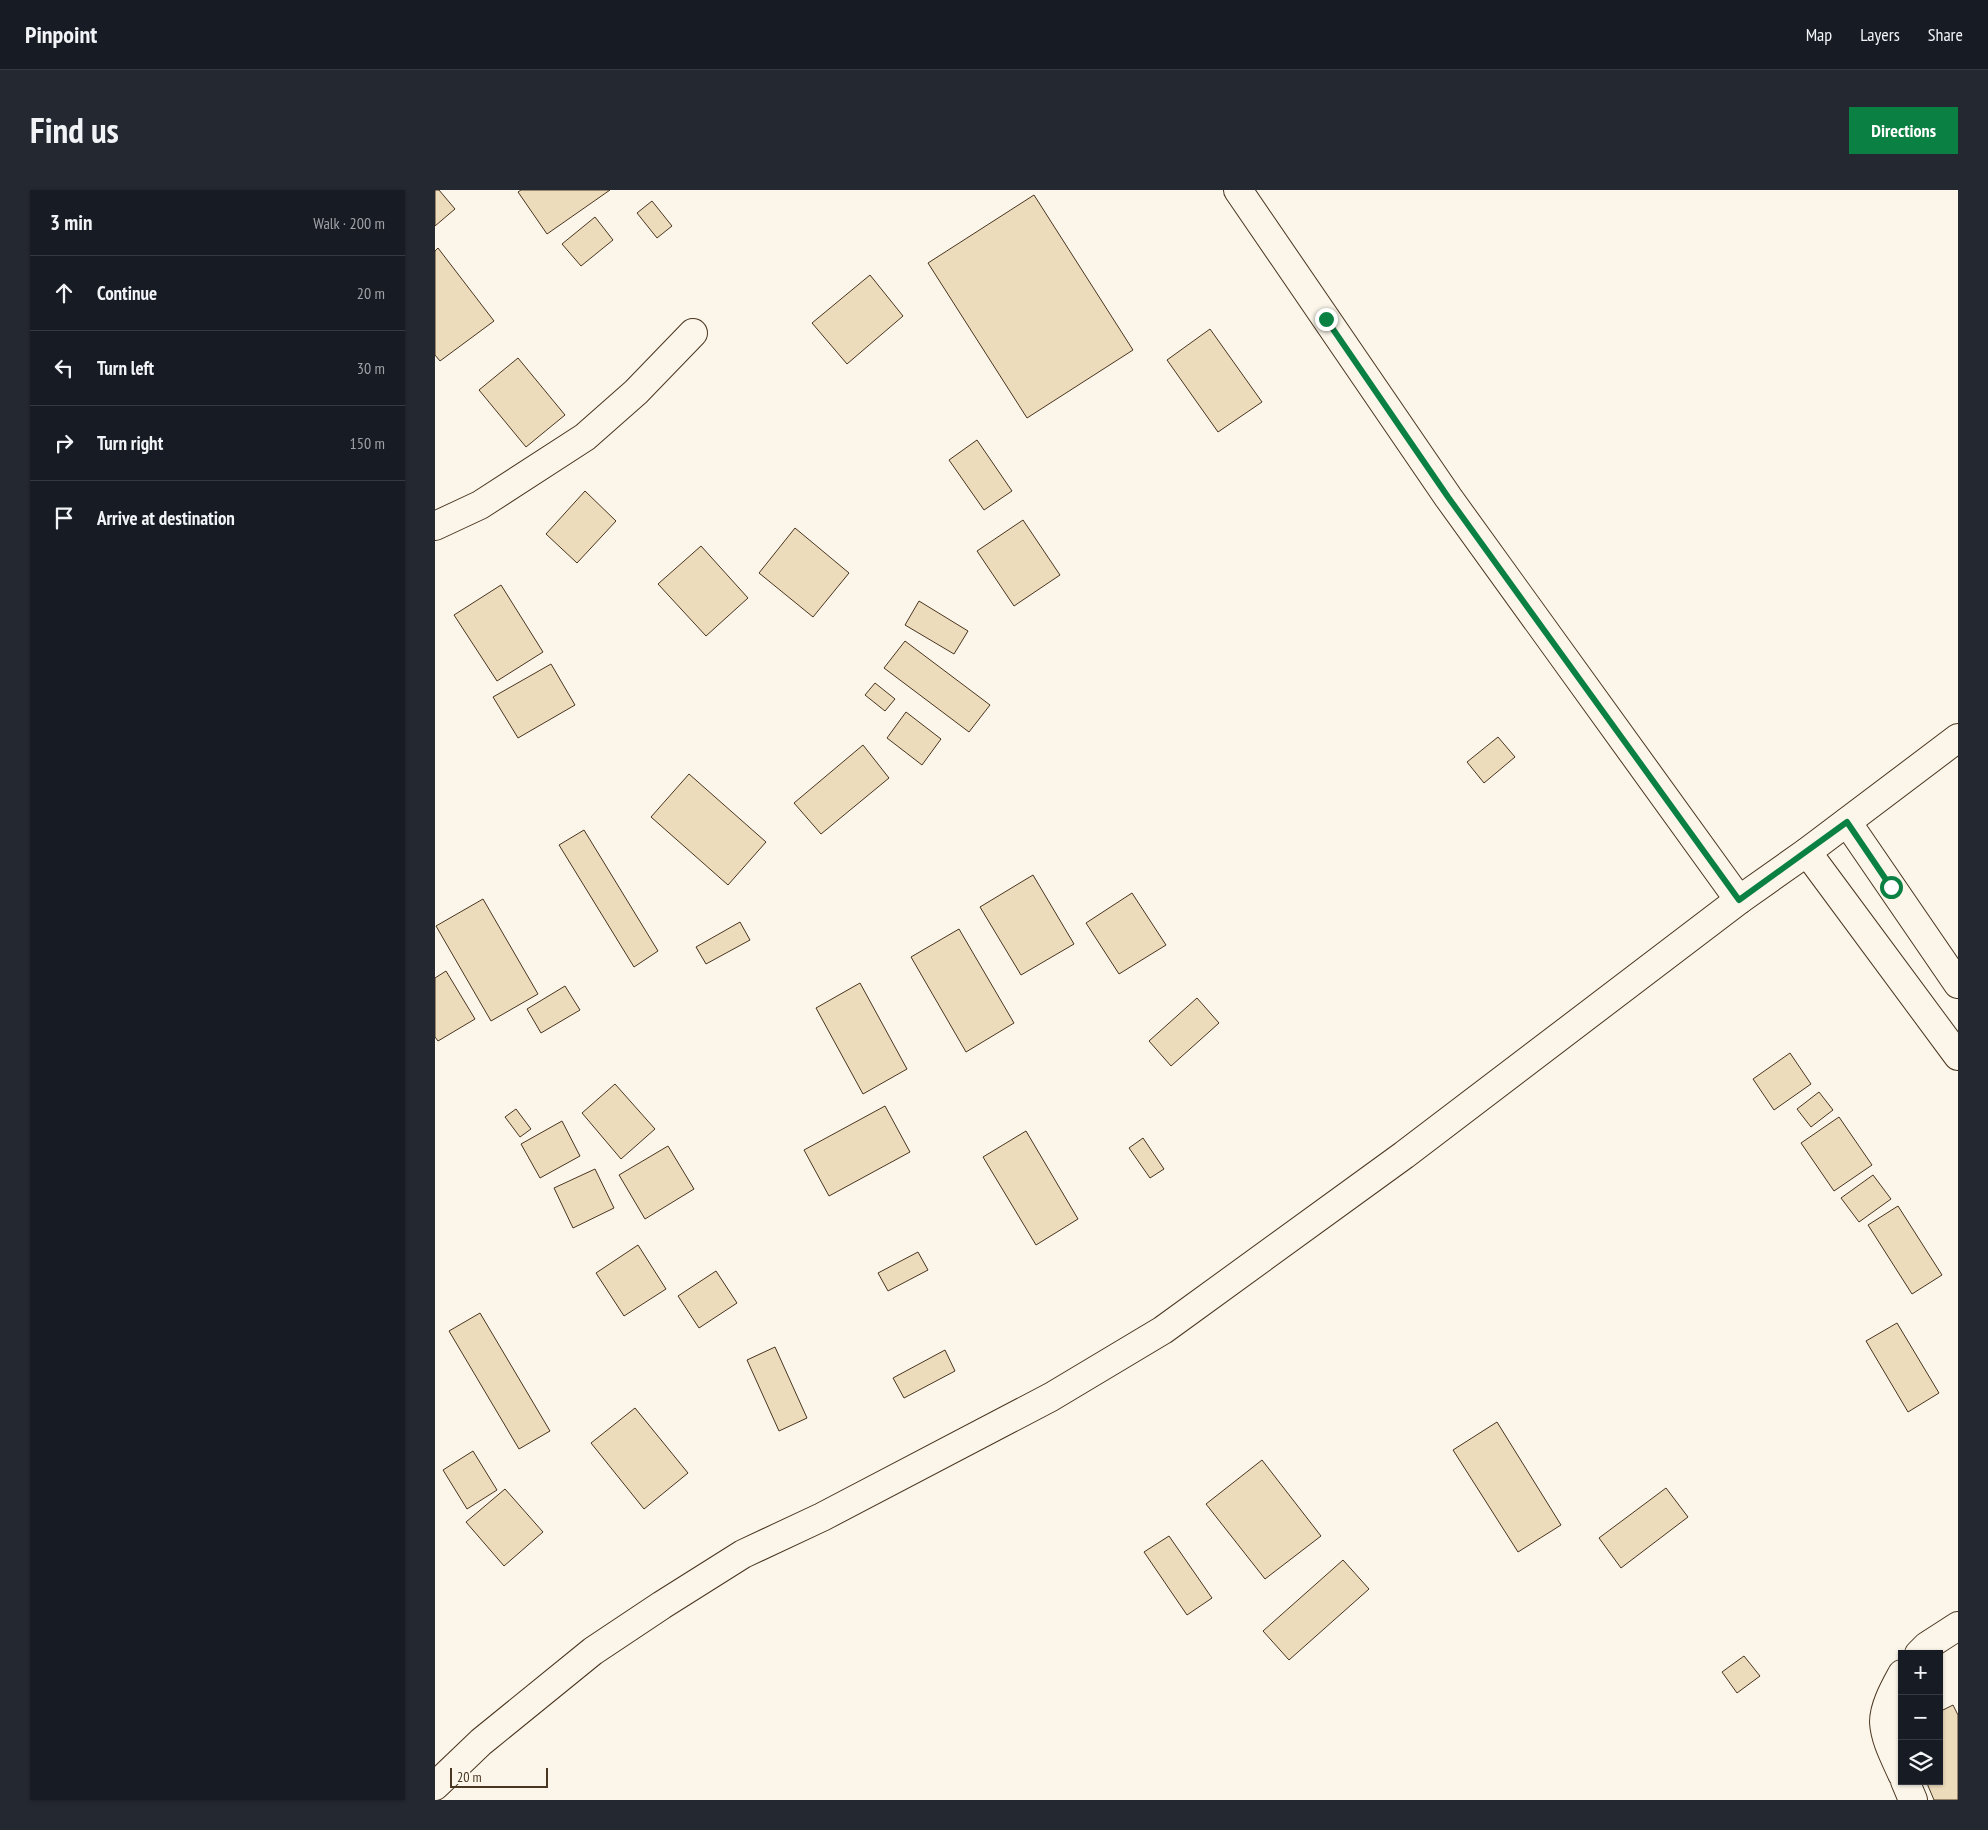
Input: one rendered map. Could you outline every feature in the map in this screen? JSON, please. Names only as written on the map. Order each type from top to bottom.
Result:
[{"type":"main road","points":[[1238,190],[1448,497],[1739,900]]},
{"type":"main road","points":[[435,526],[481,505],[585,437],[636,392],[693,333]]},
{"type":"main road","points":[[435,1786],[481,1742],[593,1651],[743,1554],[822,1517],[1051,1397],[1163,1330],[1404,1155],[1739,900],[1807,852],[1958,738]]},
{"type":"main road","points":[[1847,822],[1958,984]]},
{"type":"main road","points":[[1807,852],[1958,1056]]},
{"type":"main road","points":[[1923,1650],[1958,1626]]},
{"type":"main road","points":[[1898,1683],[1887,1707],[1884,1721],[1887,1739],[1898,1765]]},
{"type":"main road","points":[[1907,1785],[1913,1800]]},
{"type":"building","points":[[435,190],[439,190],[455,209],[435,226]]},
{"type":"building","points":[[521,190],[610,190],[547,234],[518,192]]},
{"type":"building","points":[[1034,195],[1133,350],[1027,418],[928,263]]},
{"type":"building","points":[[652,201],[672,226],[657,238],[637,213]]},
{"type":"building","points":[[595,217],[613,240],[581,266],[562,244]]},
{"type":"building","points":[[438,248],[494,321],[440,361],[435,355],[435,251]]},
{"type":"building","points":[[870,275],[903,316],[847,364],[812,323]]},
{"type":"building","points":[[1210,329],[1262,402],[1218,432],[1167,360]]},
{"type":"building","points":[[518,358],[565,415],[526,447],[479,390]]},
{"type":"building","points":[[977,440],[1012,491],[984,510],[949,460]]},
{"type":"building","points":[[585,491],[616,521],[577,563],[546,534]]},
{"type":"building","points":[[1023,520],[1060,575],[1014,606],[977,551]]},
{"type":"building","points":[[795,528],[849,573],[813,617],[759,573]]},
{"type":"building","points":[[701,546],[748,598],[706,636],[658,584]]},
{"type":"building","points":[[501,585],[543,652],[497,681],[454,615]]},
{"type":"building","points":[[919,601],[968,631],[954,654],[905,625]]},
{"type":"building","points":[[905,641],[990,705],[969,732],[884,668]]},
{"type":"building","points":[[551,664],[575,705],[518,738],[493,697]]},
{"type":"building","points":[[875,683],[895,699],[885,711],[865,695]]},
{"type":"building","points":[[906,712],[941,739],[922,765],[887,738]]},
{"type":"building","points":[[1498,737],[1515,757],[1484,783],[1467,762]]},
{"type":"building","points":[[863,745],[889,778],[821,834],[794,803]]},
{"type":"building","points":[[689,774],[766,842],[728,885],[651,817]]},
{"type":"building","points":[[584,830],[658,951],[634,967],[559,845]]},
{"type":"building","points":[[1033,875],[1074,944],[1021,975],[980,907]]},
{"type":"building","points":[[1132,893],[1166,945],[1119,974],[1086,923]]},
{"type":"building","points":[[483,899],[538,994],[491,1021],[436,926]]},
{"type":"building","points":[[740,922],[750,940],[706,964],[696,947]]},
{"type":"building","points":[[959,929],[1014,1023],[966,1052],[911,957]]},
{"type":"building","points":[[446,971],[475,1019],[438,1041],[435,1037],[435,978]]},
{"type":"building","points":[[860,983],[907,1069],[863,1094],[816,1008]]},
{"type":"building","points":[[565,986],[580,1010],[541,1033],[527,1009]]},
{"type":"building","points":[[1197,998],[1219,1023],[1171,1066],[1149,1041]]},
{"type":"building","points":[[1790,1053],[1811,1084],[1774,1110],[1753,1079]]},
{"type":"building","points":[[615,1084],[655,1129],[621,1159],[582,1113]]},
{"type":"building","points":[[1819,1092],[1833,1110],[1811,1127],[1797,1109]]},
{"type":"building","points":[[885,1106],[910,1152],[829,1196],[804,1150]]},
{"type":"building","points":[[516,1109],[531,1129],[520,1137],[505,1117]]},
{"type":"building","points":[[1839,1117],[1872,1165],[1834,1191],[1801,1143]]},
{"type":"building","points":[[562,1121],[580,1156],[540,1178],[521,1144]]},
{"type":"building","points":[[1026,1131],[1078,1219],[1036,1245],[983,1157]]},
{"type":"building","points":[[1143,1138],[1164,1169],[1150,1178],[1129,1148]]},
{"type":"building","points":[[668,1146],[694,1189],[645,1219],[619,1175]]},
{"type":"building","points":[[595,1169],[614,1208],[573,1228],[554,1188]]},
{"type":"building","points":[[1873,1175],[1891,1199],[1859,1222],[1841,1198]]},
{"type":"building","points":[[1898,1206],[1942,1275],[1912,1294],[1868,1225]]},
{"type":"building","points":[[638,1245],[666,1289],[624,1316],[596,1273]]},
{"type":"building","points":[[918,1252],[928,1270],[888,1291],[878,1273]]},
{"type":"building","points":[[716,1271],[737,1303],[699,1328],[678,1296]]},
{"type":"building","points":[[480,1313],[550,1431],[519,1449],[449,1331]]},
{"type":"building","points":[[1897,1323],[1939,1393],[1908,1412],[1866,1341]]},
{"type":"building","points":[[775,1347],[807,1418],[779,1431],[747,1360]]},
{"type":"building","points":[[945,1350],[955,1371],[904,1398],[893,1378]]},
{"type":"building","points":[[635,1408],[688,1473],[644,1509],[591,1443]]},
{"type":"building","points":[[1497,1422],[1561,1525],[1518,1552],[1453,1450]]},
{"type":"building","points":[[473,1451],[497,1490],[467,1509],[443,1470]]},
{"type":"building","points":[[1262,1460],[1321,1536],[1265,1579],[1206,1504]]},
{"type":"building","points":[[1666,1488],[1688,1517],[1621,1568],[1599,1538]]},
{"type":"building","points":[[505,1489],[543,1532],[504,1566],[466,1522]]},
{"type":"building","points":[[1169,1536],[1212,1598],[1187,1615],[1144,1552]]},
{"type":"building","points":[[1343,1560],[1369,1589],[1289,1660],[1263,1631]]},
{"type":"building","points":[[1744,1656],[1760,1676],[1737,1693],[1722,1672]]},
{"type":"building","points":[[1953,1705],[1958,1715],[1958,1800],[1934,1800],[1928,1785],[1943,1785],[1943,1710]]},
{"type":"route","points":[[1326,319],[1448,497],[1739,900],[1847,822],[1891,887]]}]
